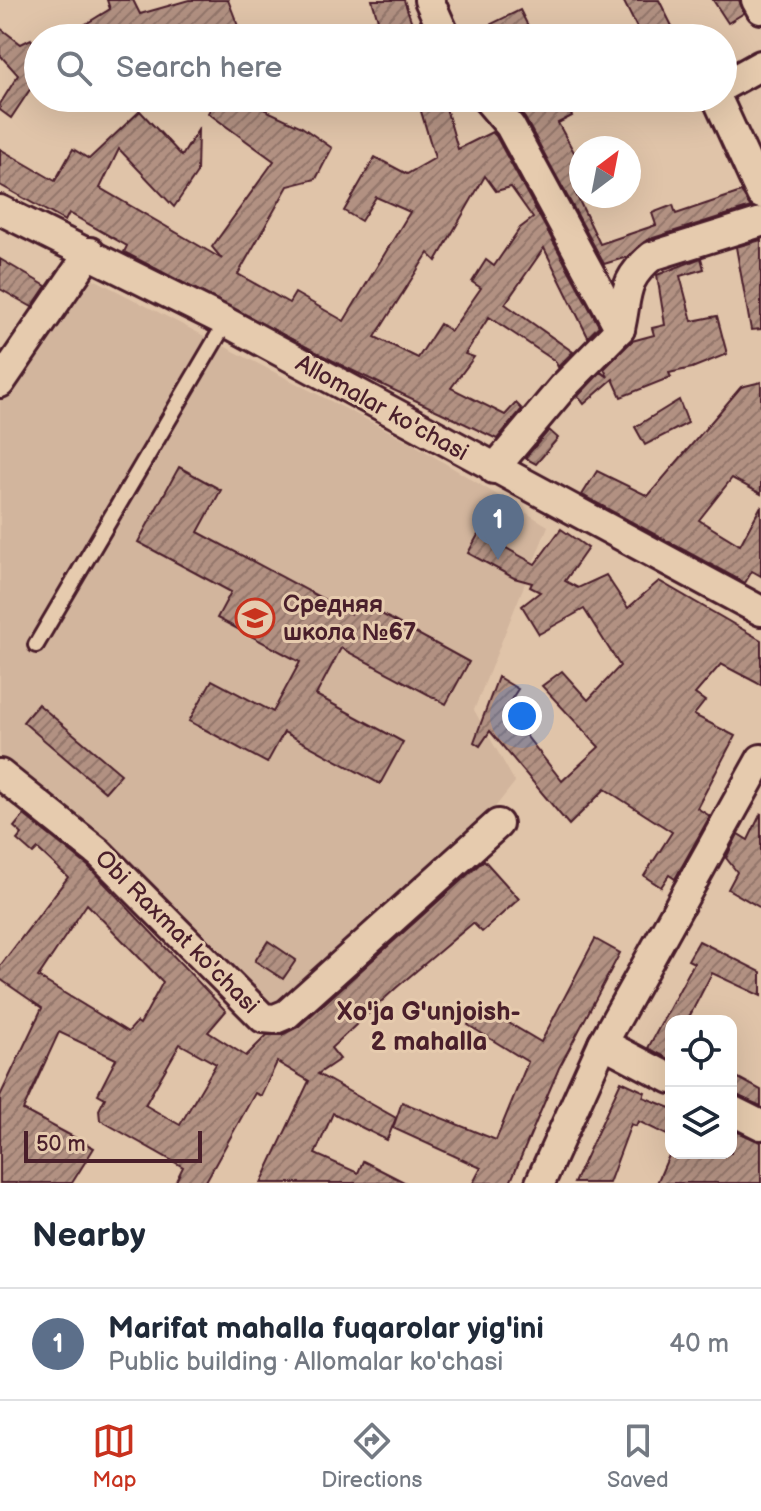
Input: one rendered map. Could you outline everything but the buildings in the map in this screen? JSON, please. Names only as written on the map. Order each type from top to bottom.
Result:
[{"type":"street","points":[[429,0],[440,24]]},
{"type":"street","points":[[756,0],[761,9]]},
{"type":"street","points":[[737,78],[761,65]]},
{"type":"street","points":[[498,112],[510,126],[620,329]]},
{"type":"street","points":[[723,112],[761,194]]},
{"type":"street","name":"Allomalar ko'chasi","points":[[0,210],[226,322],[761,611]]},
{"type":"street","points":[[494,469],[563,387],[620,329],[625,288],[637,268],[652,256],[761,222]]},
{"type":"street","points":[[0,383],[90,252]]},
{"type":"street","points":[[540,1183],[603,1043],[761,759]]},
{"type":"street","name":"Obi Raxmat ko'chasi","points":[[0,774],[99,853],[263,1018],[275,1019],[287,1014],[498,824]]},
{"type":"street","points":[[603,1043],[665,1076]]},
{"type":"street","points":[[737,1113],[761,1125]]},
{"type":"lane","points":[[36,645],[226,322]]},
{"type":"shaded area","name":"Средняя школа №67","points":[[88,276],[410,442],[548,526],[474,710],[515,782],[477,830],[267,1012],[225,960],[0,779],[0,392],[70,311]]},
{"type":"place","name":"Marifat mahalla fuqarolar yig'ini","points":[[498,560]]},
{"type":"place","name":"Средняя школа №67","points":[[255,618]]},
{"type":"district","name":"Xo'ja G'unjoish- 2 mahalla","points":[[429,1027]]}]
